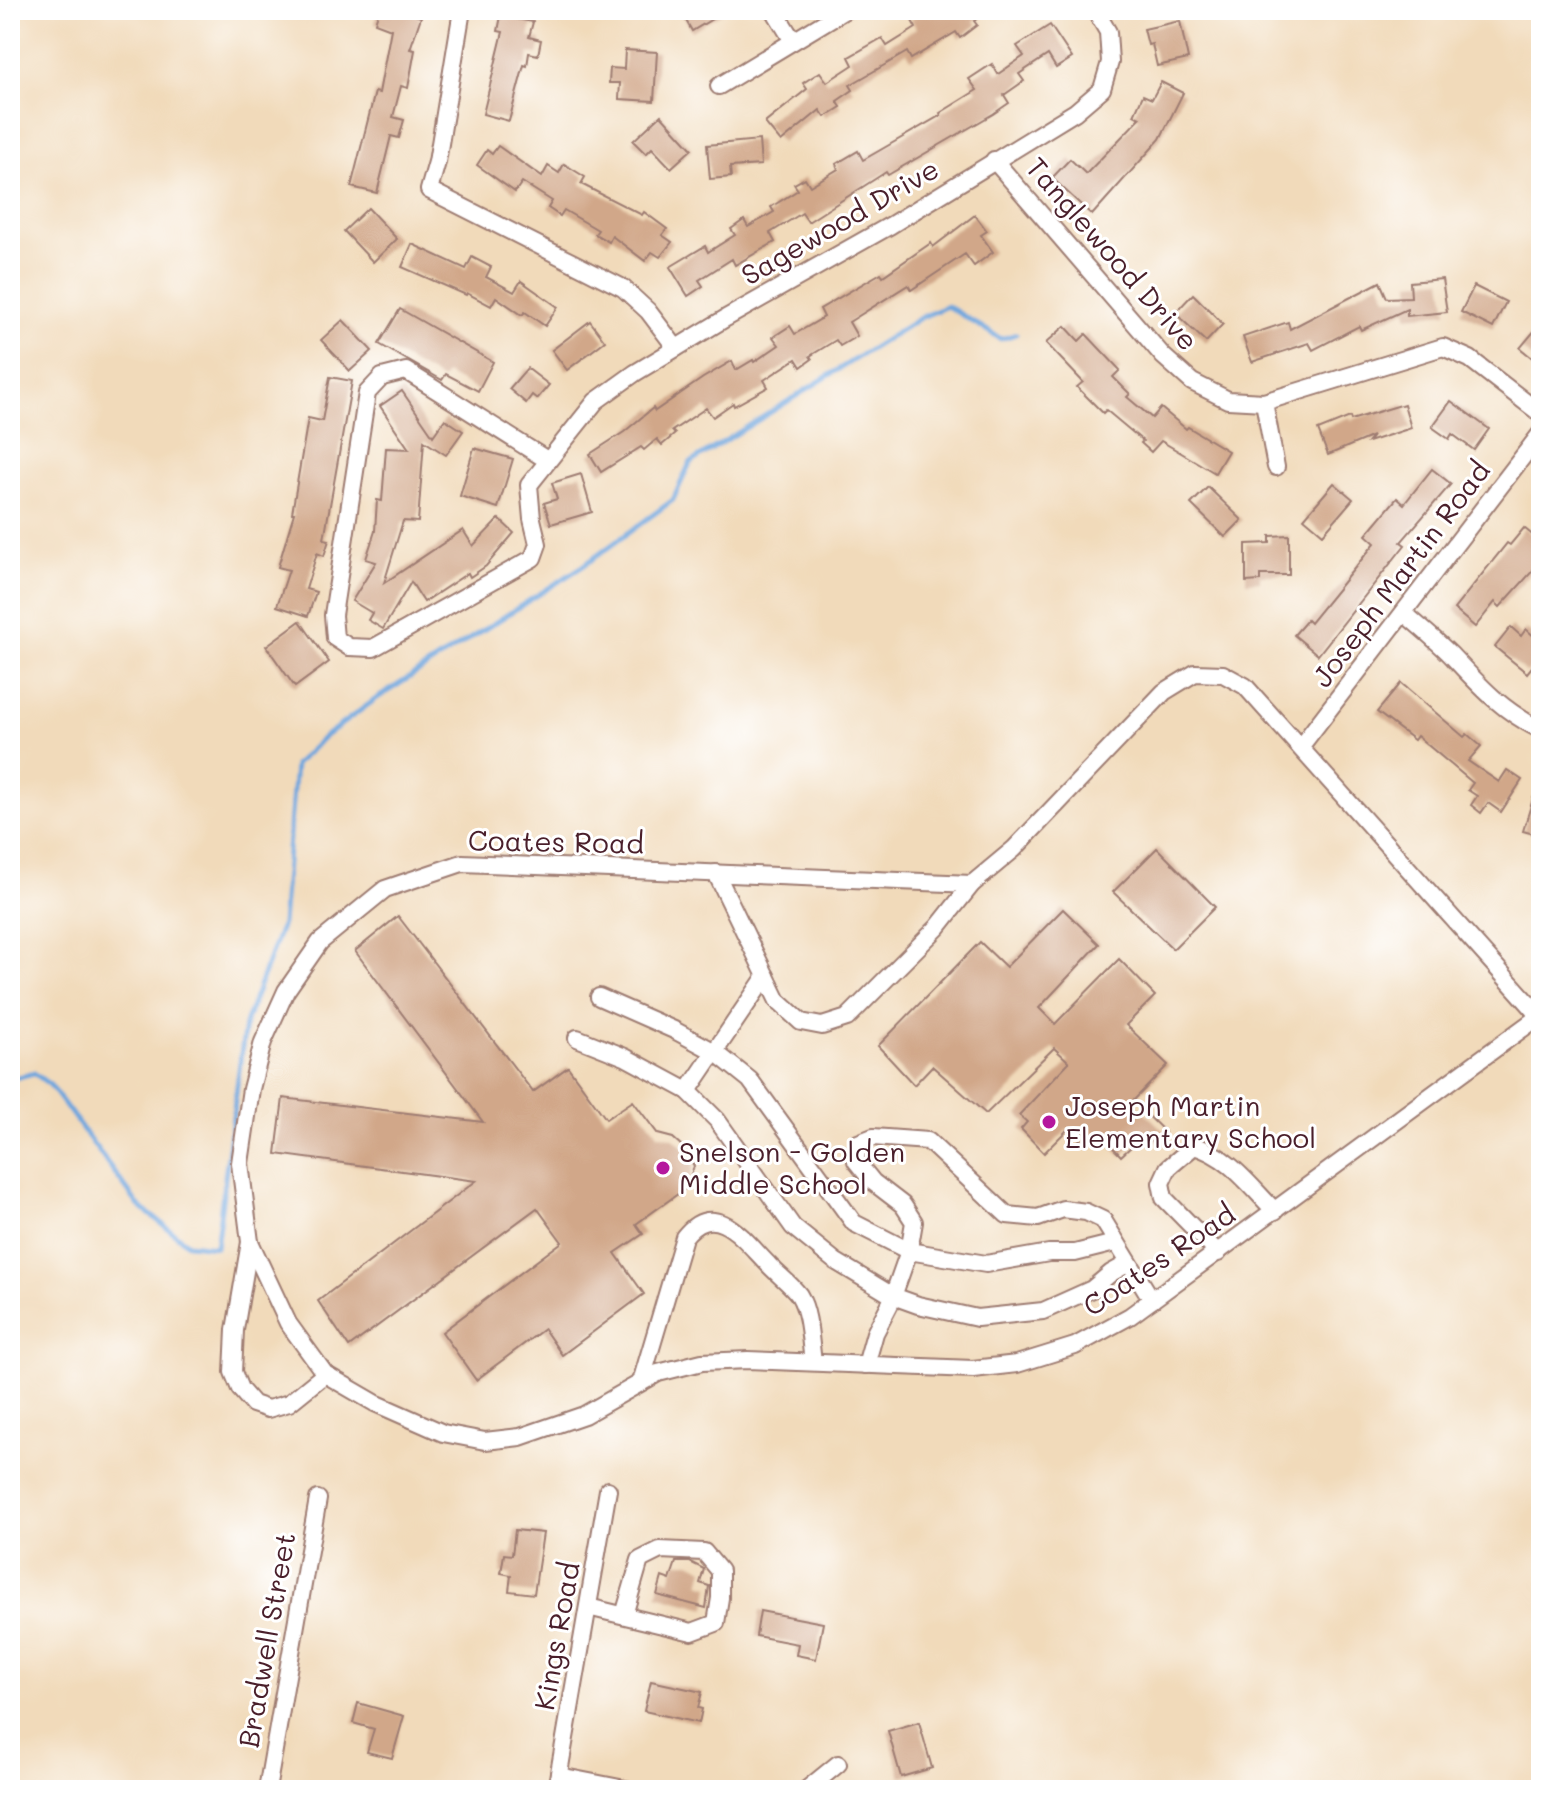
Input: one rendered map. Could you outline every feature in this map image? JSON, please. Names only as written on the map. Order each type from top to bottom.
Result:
[{"type":"street","points":[[462,10],[437,162],[429,190],[623,288],[648,311],[676,348]]},
{"type":"street","points":[[774,10],[793,41]]},
{"type":"street","points":[[719,86],[845,10]]},
{"type":"street","name":"Sagewood Drive","points":[[547,460],[406,371],[382,377],[367,393],[333,615],[335,638],[349,647],[373,648],[533,558],[538,544],[529,485],[596,401],[676,348],[891,225],[1075,112],[1102,89],[1110,62],[1108,32],[1095,10]]},
{"type":"street","name":"Tanglewood Drive","points":[[994,160],[1163,356],[1192,382],[1228,400],[1264,402],[1443,347],[1470,359],[1541,414]]},
{"type":"street","points":[[1264,402],[1276,467]]},
{"type":"street","name":"Joseph Martin Road","points":[[1301,746],[1541,433]]},
{"type":"street","points":[[1404,613],[1449,654],[1479,687],[1515,717],[1541,730]]},
{"type":"street","name":"Coates Road","points":[[1195,673],[1223,674],[1245,686],[1301,746],[1540,1015],[1130,1316],[1075,1346],[1017,1364],[973,1369],[748,1360],[702,1362],[658,1373],[584,1415],[520,1437],[485,1441],[443,1433],[375,1403],[325,1374],[288,1323],[250,1242],[240,1163],[251,1089],[263,1042],[286,991],[320,942],[385,889],[462,863],[972,884],[1014,849],[1164,692],[1195,673]]},
{"type":"street","points":[[716,873],[778,1001],[801,1022],[822,1026],[847,1018],[938,927],[972,884]]},
{"type":"street","points":[[688,1091],[766,976]]},
{"type":"street","points":[[599,997],[715,1052],[750,1080],[854,1223],[909,1251],[986,1264],[1049,1253],[1075,1253],[1115,1243]]},
{"type":"street","points":[[577,1038],[625,1057],[688,1091],[717,1120],[793,1227],[835,1261],[893,1296],[977,1318],[1043,1311],[1092,1289],[1129,1263]]},
{"type":"street","points":[[866,1365],[875,1333],[893,1296],[909,1251],[914,1222],[903,1205],[873,1182],[856,1161],[858,1143],[873,1137],[928,1141],[1007,1215],[1038,1218],[1063,1209],[1086,1212],[1103,1220],[1152,1300]]},
{"type":"street","points":[[1218,1253],[1164,1198],[1161,1183],[1168,1168],[1180,1156],[1194,1146],[1208,1150],[1228,1164],[1275,1211]]},
{"type":"street","points":[[641,1382],[684,1237],[691,1228],[712,1221],[732,1227],[799,1295],[813,1362]]},
{"type":"street","points":[[250,1242],[235,1330],[233,1372],[240,1389],[253,1404],[268,1409],[289,1403],[325,1374]]},
{"type":"street","name":"Kings Road","points":[[558,1783],[608,1490]]},
{"type":"street","name":"Bradwell Street","points":[[267,1790],[318,1499]]},
{"type":"street","points":[[588,1607],[692,1632],[716,1623],[720,1571],[704,1552],[660,1550],[640,1560],[624,1615]]},
{"type":"street","points":[[806,1790],[838,1764]]},
{"type":"street","points":[[558,1783],[630,1790]]},
{"type":"building","points":[[379,10],[413,10],[412,14],[421,17],[410,49],[415,50],[408,88],[401,86],[393,117],[404,120],[399,138],[391,136],[377,193],[351,187],[375,92],[379,93],[391,29],[375,23]]},
{"type":"building","points":[[680,10],[727,10],[692,31]]},
{"type":"building","points":[[925,10],[988,10],[974,21],[977,25],[960,38],[956,32],[911,59],[907,52],[850,85],[853,90],[837,101],[841,107],[825,117],[820,110],[781,142],[765,123],[807,89],[803,83],[820,72],[827,82],[853,65],[849,57],[882,38],[887,46],[916,28],[911,19]]},
{"type":"building","points":[[501,16],[533,22],[529,37],[541,40],[538,55],[529,53],[527,66],[524,65],[509,121],[483,114],[503,32],[498,31]]},
{"type":"building","points":[[1180,21],[1188,59],[1157,66],[1152,44],[1148,45],[1144,29]]},
{"type":"building","points":[[1050,25],[1072,58],[1056,68],[1048,55],[1019,74],[1024,81],[1004,95],[1009,103],[993,114],[888,175],[886,172],[808,222],[802,213],[770,233],[775,242],[735,265],[732,259],[699,280],[703,286],[688,296],[670,267],[705,246],[708,252],[735,235],[731,229],[744,220],[748,227],[774,212],[771,207],[798,190],[794,184],[805,178],[810,186],[838,169],[836,164],[858,151],[863,160],[941,115],[977,90],[969,79],[992,64],[998,74],[1024,56],[1017,46]]},
{"type":"building","points":[[625,50],[657,52],[654,101],[619,99],[620,83],[609,83],[610,68],[624,69]]},
{"type":"building","points":[[1161,82],[1183,93],[1160,139],[1092,215],[1052,178],[1070,159],[1086,174],[1140,118],[1134,115],[1143,95],[1152,99]]},
{"type":"building","points":[[661,115],[692,149],[671,168],[652,148],[646,154],[633,141]]},
{"type":"building","points":[[759,140],[761,165],[730,167],[731,177],[710,179],[707,145]]},
{"type":"building","points":[[498,146],[542,177],[548,166],[559,173],[564,164],[585,177],[581,184],[642,215],[644,212],[667,229],[662,235],[672,242],[660,257],[652,252],[645,261],[612,236],[609,242],[595,234],[598,230],[564,210],[560,216],[548,208],[552,201],[522,182],[515,192],[477,165],[487,150],[492,154]]},
{"type":"building","points":[[368,208],[397,239],[373,262],[344,231]]},
{"type":"building","points":[[975,215],[987,231],[981,235],[993,252],[974,266],[965,254],[911,290],[908,285],[849,322],[857,336],[840,346],[836,340],[810,356],[812,359],[801,367],[796,359],[764,380],[768,387],[734,406],[733,403],[713,417],[706,408],[672,431],[675,434],[662,445],[657,439],[644,450],[641,447],[601,472],[590,454],[653,408],[655,411],[732,361],[736,370],[754,362],[779,345],[773,337],[790,326],[795,334],[824,317],[820,309],[881,273],[883,276],[931,243],[933,247]]},
{"type":"building","points":[[412,244],[466,269],[472,257],[491,267],[486,277],[514,292],[521,281],[558,307],[545,326],[496,297],[491,306],[402,267]]},
{"type":"building","points":[[1442,279],[1447,312],[1407,316],[1407,309],[1361,330],[1359,326],[1313,350],[1309,343],[1252,362],[1243,337],[1288,322],[1290,329],[1380,282],[1387,298],[1411,297],[1410,282]]},
{"type":"building","points":[[1474,286],[1506,302],[1493,328],[1461,312]]},
{"type":"building","points":[[1193,294],[1223,324],[1206,342],[1175,313]]},
{"type":"building","points":[[400,309],[493,362],[478,391],[446,374],[442,380],[379,344]]},
{"type":"building","points":[[343,320],[372,351],[350,371],[321,340]]},
{"type":"building","points":[[590,321],[605,341],[567,370],[552,350]]},
{"type":"building","points":[[1541,323],[1541,365],[1520,348]]},
{"type":"building","points":[[1065,326],[1079,341],[1086,334],[1120,370],[1113,377],[1130,394],[1127,397],[1152,418],[1161,408],[1186,429],[1188,427],[1228,451],[1215,473],[1161,441],[1151,452],[1141,443],[1143,441],[1106,410],[1103,413],[1077,387],[1083,382],[1046,343]]},
{"type":"building","points":[[527,368],[549,385],[537,399],[532,395],[526,403],[509,389]]},
{"type":"building","points":[[330,377],[352,381],[324,539],[329,540],[324,556],[317,553],[306,589],[316,592],[308,616],[277,606],[289,570],[278,567],[294,513],[308,418],[322,421]]},
{"type":"building","points":[[402,391],[433,436],[445,419],[463,431],[446,455],[424,441],[418,522],[403,521],[384,583],[463,530],[473,546],[499,519],[514,533],[486,566],[470,577],[468,573],[424,602],[411,582],[383,629],[368,620],[372,613],[352,601],[376,562],[366,559],[375,531],[377,500],[382,501],[386,448],[409,449],[380,406]]},
{"type":"building","points":[[1451,401],[1489,429],[1474,450],[1452,434],[1449,439],[1432,427]]},
{"type":"building","points":[[1404,404],[1411,428],[1368,442],[1373,436],[1328,455],[1318,430],[1350,417],[1351,420]]},
{"type":"building","points":[[474,448],[513,459],[498,508],[460,496]]},
{"type":"building","points":[[1432,469],[1451,484],[1401,542],[1405,545],[1318,655],[1294,635],[1307,620],[1310,623],[1375,543],[1366,535],[1397,498],[1404,504]]},
{"type":"building","points":[[581,474],[592,512],[551,524],[544,503],[557,499],[552,483]]},
{"type":"building","points":[[1334,483],[1353,499],[1323,534],[1304,518]]},
{"type":"building","points":[[1208,487],[1242,520],[1225,537],[1191,504]]},
{"type":"building","points":[[1524,528],[1541,542],[1541,555],[1534,563],[1537,566],[1500,607],[1495,602],[1475,627],[1454,609],[1507,543],[1510,545]]},
{"type":"building","points":[[1289,535],[1289,575],[1260,575],[1260,581],[1246,582],[1246,544],[1270,543],[1270,536]]},
{"type":"building","points":[[300,621],[329,662],[295,687],[266,646]]},
{"type":"building","points":[[1511,627],[1521,636],[1526,629],[1537,639],[1533,644],[1541,650],[1541,656],[1527,673],[1495,647]]},
{"type":"building","points":[[1401,683],[1464,737],[1467,734],[1481,746],[1468,761],[1499,782],[1507,770],[1522,780],[1501,812],[1488,803],[1481,813],[1471,805],[1477,796],[1468,790],[1473,783],[1417,736],[1414,740],[1377,712]]},
{"type":"building","points":[[1538,783],[1541,783],[1541,836],[1523,831]]},
{"type":"building","points":[[1157,848],[1215,907],[1173,949],[1113,892]]},
{"type":"building","points":[[1063,909],[1099,944],[1039,1008],[1055,1024],[1119,959],[1155,996],[1126,1025],[1168,1065],[1133,1101],[1165,1132],[1155,1144],[1145,1134],[1121,1156],[1099,1133],[1085,1145],[1069,1128],[1044,1153],[1021,1129],[1027,1122],[1019,1115],[1069,1062],[1054,1048],[986,1114],[932,1066],[914,1085],[878,1046],[980,942],[1006,967]]},
{"type":"building","points":[[398,916],[533,1092],[568,1067],[606,1119],[633,1101],[658,1134],[673,1138],[683,1147],[694,1166],[686,1188],[636,1224],[643,1234],[615,1253],[644,1294],[562,1355],[544,1329],[476,1380],[442,1332],[562,1242],[537,1208],[349,1347],[318,1301],[476,1181],[276,1154],[283,1098],[483,1122],[355,951]]},
{"type":"building","points":[[515,1530],[543,1533],[534,1594],[509,1591],[511,1575],[501,1573],[504,1554],[512,1555]]},
{"type":"building","points":[[676,1562],[690,1562],[704,1569],[700,1583],[709,1586],[706,1608],[657,1595],[662,1577],[670,1580]]},
{"type":"building","points":[[760,1611],[823,1623],[816,1659],[796,1655],[798,1644],[756,1636]]},
{"type":"building","points":[[651,1681],[702,1692],[698,1708],[702,1709],[699,1723],[644,1711]]},
{"type":"building","points":[[358,1703],[404,1716],[392,1758],[367,1752],[374,1729],[353,1723]]},
{"type":"building","points":[[919,1722],[932,1768],[901,1777],[888,1731]]},
{"type":"waterway","points":[[10,1079],[34,1073],[50,1085],[139,1206],[188,1244],[216,1247],[245,1024],[282,924],[295,765],[324,737],[376,699],[583,566],[673,500],[690,463],[920,318],[947,306],[1001,339],[1016,334]]},
{"type":"place","name":"Joseph Martin Elementary School","points":[[1049,1122]]},
{"type":"place","name":"Snelson - Golden Middle School","points":[[663,1168]]}]
